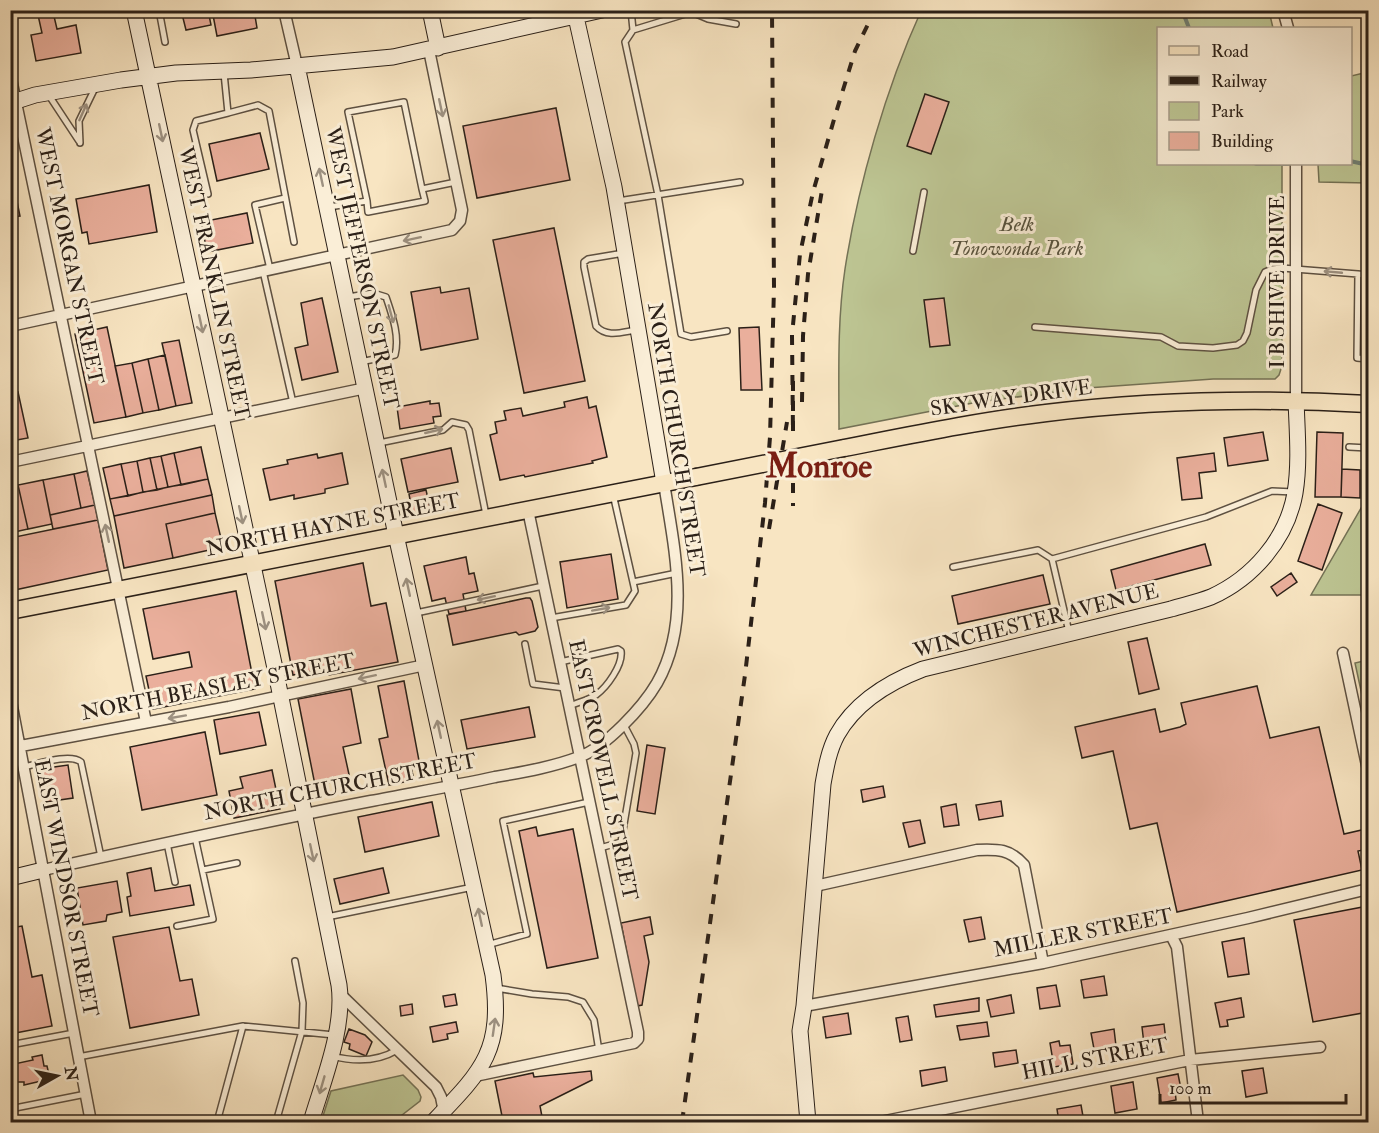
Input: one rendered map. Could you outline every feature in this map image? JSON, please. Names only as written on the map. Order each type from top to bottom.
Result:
[{"type":"main road","name":"WEST FRANKLIN STREET","points":[[134,10],[280,696],[340,994],[336,1035],[311,1122]]},
{"type":"main road","points":[[430,10],[434,49]]},
{"type":"main road","points":[[13,102],[47,92],[148,76],[393,57],[602,10]]},
{"type":"main road","name":"NORTH CHURCH STREET","points":[[576,17],[617,201],[664,483]]},
{"type":"main road","name":"WEST JEFFERSON STREET","points":[[297,66],[396,536],[495,988],[495,1031],[488,1053],[475,1076],[445,1116],[433,1122]]},
{"type":"main road","name":"SKYWAY DRIVE","points":[[664,483],[949,428],[1046,413],[1180,401],[1296,400],[1368,405]]},
{"type":"main road","name":"WINCHESTER AVENUE","points":[[808,1122],[800,1031],[823,783],[829,755],[837,735],[852,715],[897,679],[923,669],[1171,609],[1209,597],[1245,577],[1275,542],[1291,508],[1295,492],[1296,400]]},
{"type":"main road","name":"NORTH HAYNE STREET","points":[[10,611],[664,483]]},
{"type":"main road","points":[[10,878],[43,870]]},
{"type":"street","name":"WEST JEFFERSON STREET","points":[[284,10],[297,66]]},
{"type":"street","points":[[1283,10],[1288,27]]},
{"type":"street","points":[[10,326],[452,230],[458,225],[462,216],[434,49]]},
{"type":"street","name":"WEST MORGAN STREET","points":[[10,74],[13,102],[61,315],[146,722]]},
{"type":"street","name":"I B SHIVE DRIVE","points":[[1296,165],[1296,400]]},
{"type":"street","points":[[10,462],[366,388]]},
{"type":"street","name":"NORTH CHURCH STREET","points":[[43,870],[303,814],[554,765],[581,756],[634,714],[657,682],[668,654],[678,603],[677,573],[664,483]]},
{"type":"street","name":"EAST CROWELL STREET","points":[[528,510],[638,1032],[638,1039],[634,1043],[599,1051]]},
{"type":"street","points":[[1342,653],[1368,764]]},
{"type":"street","name":"NORTH BEASLEY STREET","points":[[15,747],[280,696],[425,664]]},
{"type":"street","name":"EAST WINDSOR STREET","points":[[10,696],[15,747],[24,767],[91,1122]]},
{"type":"street","points":[[815,886],[977,850],[994,849],[1015,854],[1024,866],[1043,963]]},
{"type":"street","name":"MILLER STREET","points":[[804,1006],[1043,963],[1368,890]]},
{"type":"street","points":[[1171,935],[1177,947],[1198,1122]]},
{"type":"street","points":[[340,994],[436,1087],[445,1116]]},
{"type":"street","name":"HILL STREET","points":[[880,1122],[1190,1060],[1320,1047]]},
{"type":"street","points":[[475,1076],[599,1051]]},
{"type":"lane","points":[[159,10],[165,42]]},
{"type":"lane","points":[[631,10],[633,30]]},
{"type":"lane","points":[[727,331],[691,337],[681,334],[658,195],[625,42],[633,30],[690,11],[708,19],[736,24]]},
{"type":"lane","points":[[224,71],[228,113]]},
{"type":"lane","points":[[47,92],[80,143],[79,121],[97,84]]},
{"type":"lane","points":[[404,102],[425,201],[368,212],[367,201],[348,112],[404,102]]},
{"type":"lane","points":[[208,194],[193,130],[196,121],[258,105],[268,111],[294,242]]},
{"type":"lane","points":[[422,189],[456,182]]},
{"type":"lane","points":[[617,201],[740,182]]},
{"type":"lane","points":[[913,251],[924,192]]},
{"type":"lane","points":[[285,198],[255,206],[293,403]]},
{"type":"lane","points":[[328,208],[367,201]]},
{"type":"lane","points":[[625,252],[588,259],[584,262],[584,267],[593,319],[601,331],[609,334],[638,330]]},
{"type":"lane","points":[[1035,327],[1161,336],[1178,346],[1213,348],[1237,345],[1243,341],[1247,333],[1256,290],[1264,272],[1272,269],[1296,269],[1368,275]]},
{"type":"lane","points":[[1358,274],[1357,358],[1368,359]]},
{"type":"lane","points":[[346,297],[373,293],[386,297],[393,317],[398,344],[395,355],[360,362]]},
{"type":"lane","points":[[377,443],[443,429],[452,422],[458,421],[466,425],[469,430],[487,518]]},
{"type":"lane","points":[[1349,447],[1368,448]]},
{"type":"lane","points":[[1052,559],[1206,517],[1272,491],[1295,492]]},
{"type":"lane","points":[[550,618],[626,605],[635,591],[613,493]]},
{"type":"lane","points":[[953,567],[1038,550],[1052,559],[1070,634]]},
{"type":"lane","points":[[633,582],[677,573]]},
{"type":"lane","points":[[413,614],[543,586]]},
{"type":"lane","points":[[525,644],[533,684],[566,688]]},
{"type":"lane","points":[[560,662],[618,649],[622,655],[602,690],[570,706]]},
{"type":"lane","points":[[600,848],[621,842],[636,753],[634,744],[623,724]]},
{"type":"lane","points":[[24,767],[68,758],[76,758],[81,762],[101,857]]},
{"type":"lane","points":[[486,945],[527,934],[503,821],[591,801]]},
{"type":"lane","points":[[177,926],[213,919],[195,837]]},
{"type":"lane","points":[[167,843],[175,882]]},
{"type":"lane","points":[[202,870],[237,863]]},
{"type":"lane","points":[[325,918],[474,886]]},
{"type":"lane","points":[[278,1122],[302,1031],[303,1003],[295,962]]},
{"type":"lane","points":[[495,988],[568,997],[583,1002],[594,1020],[599,1051]]},
{"type":"lane","points":[[217,1122],[243,1026]]},
{"type":"lane","points":[[78,1056],[243,1026],[336,1035]]},
{"type":"lane","points":[[10,1045],[74,1033]]},
{"type":"lane","points":[[330,1056],[360,1061],[380,1058],[398,1050]]},
{"type":"lane","points":[[10,1109],[86,1094]]},
{"type":"green space","name":"Belk Tonowonda Park","points":[[921,11],[1269,11],[1273,27],[1157,27],[1157,165],[1282,165],[1282,366],[1279,375],[1275,379],[1213,379],[1087,388],[978,402],[839,429],[839,349],[845,269],[857,204],[875,137],[908,41]]},
{"type":"green space","points":[[1368,72],[1368,183],[1319,182],[1318,165],[1352,165],[1352,76]]},
{"type":"green space","points":[[1368,496],[1368,595],[1311,595]]},
{"type":"green space","points":[[1368,660],[1368,723],[1355,663]]},
{"type":"green space","points":[[403,1075],[418,1090],[421,1097],[420,1101],[393,1122],[321,1122],[331,1091]]},
{"type":"building","points":[[181,10],[208,10],[211,25],[186,30]]},
{"type":"building","points":[[235,10],[254,10],[257,28],[217,36],[213,15]]},
{"type":"building","points":[[53,12],[57,29],[76,25],[81,53],[36,61],[31,35],[42,33],[38,15]]},
{"type":"building","points":[[925,94],[949,102],[931,154],[907,146]]},
{"type":"building","points":[[556,108],[570,180],[477,198],[463,126]]},
{"type":"building","points":[[260,133],[269,169],[217,181],[209,144]]},
{"type":"building","points":[[10,167],[20,216],[10,217]]},
{"type":"building","points":[[149,185],[157,232],[89,244],[87,232],[82,233],[76,199]]},
{"type":"building","points":[[247,213],[253,243],[207,252],[201,222]]},
{"type":"building","points":[[554,228],[585,381],[524,393],[493,240]]},
{"type":"building","points":[[440,287],[441,293],[469,288],[478,339],[421,350],[411,292]]},
{"type":"building","points":[[322,298],[338,372],[302,380],[295,348],[308,345],[301,303]]},
{"type":"building","points":[[944,298],[950,345],[930,347],[924,300]]},
{"type":"building","points":[[107,327],[126,417],[94,423],[75,334]]},
{"type":"building","points":[[759,327],[762,390],[741,390],[739,328]]},
{"type":"building","points":[[179,340],[192,403],[176,406],[162,343]]},
{"type":"building","points":[[165,355],[176,406],[159,410],[148,359]]},
{"type":"building","points":[[148,359],[159,410],[143,413],[132,363]]},
{"type":"building","points":[[132,363],[143,413],[126,417],[115,366]]},
{"type":"building","points":[[18,392],[28,438],[11,441],[10,394]]},
{"type":"building","points":[[587,397],[589,408],[596,406],[607,457],[592,461],[593,463],[500,480],[490,435],[497,433],[495,422],[506,420],[504,411],[521,408],[523,416],[565,407],[564,402]]},
{"type":"building","points":[[430,401],[430,404],[439,403],[441,416],[433,417],[434,423],[400,429],[397,407]]},
{"type":"building","points":[[1263,432],[1268,460],[1228,466],[1224,438]]},
{"type":"building","points":[[1317,432],[1343,433],[1341,497],[1315,497]]},
{"type":"building","points":[[201,447],[208,479],[181,485],[174,453]]},
{"type":"building","points":[[451,448],[458,482],[408,492],[401,459]]},
{"type":"building","points":[[174,453],[181,485],[168,487],[161,456]]},
{"type":"building","points":[[342,453],[348,484],[325,489],[325,493],[294,499],[294,495],[270,500],[263,469],[288,464],[287,460],[317,454],[318,458]]},
{"type":"building","points":[[1214,453],[1216,471],[1199,473],[1202,498],[1182,500],[1177,458]]},
{"type":"building","points":[[161,456],[168,487],[157,490],[150,458]]},
{"type":"building","points":[[150,458],[157,490],[143,492],[137,461]]},
{"type":"building","points":[[137,461],[143,492],[128,496],[121,464]]},
{"type":"building","points":[[121,464],[128,496],[110,499],[103,468]]},
{"type":"building","points":[[1342,469],[1360,470],[1360,498],[1341,497]]},
{"type":"building","points":[[87,471],[95,505],[81,508],[74,474]]},
{"type":"building","points":[[74,474],[81,508],[50,515],[43,480]]},
{"type":"building","points":[[208,479],[212,495],[114,516],[110,499]]},
{"type":"building","points":[[43,480],[52,524],[28,529],[18,485]]},
{"type":"building","points":[[18,485],[28,529],[10,533],[10,487]]},
{"type":"building","points":[[426,490],[431,512],[413,516],[409,494]]},
{"type":"building","points":[[212,495],[215,513],[166,524],[173,558],[124,568],[114,516]]},
{"type":"building","points":[[1318,504],[1342,513],[1322,570],[1298,561]]},
{"type":"building","points":[[95,505],[98,520],[53,529],[50,515]]},
{"type":"building","points":[[215,513],[223,547],[173,558],[166,524]]},
{"type":"building","points":[[98,520],[108,570],[10,591],[10,538]]},
{"type":"building","points":[[1205,544],[1211,565],[1116,590],[1111,570]]},
{"type":"building","points":[[611,554],[618,599],[567,608],[560,562]]},
{"type":"building","points":[[466,557],[469,574],[474,573],[478,591],[463,594],[466,611],[449,614],[445,598],[432,601],[424,566]]},
{"type":"building","points":[[363,563],[371,606],[386,603],[398,662],[329,675],[327,668],[293,675],[275,581]]},
{"type":"building","points":[[1291,573],[1297,582],[1277,596],[1271,587]]},
{"type":"building","points":[[1043,575],[1050,604],[958,624],[952,596]]},
{"type":"building","points":[[236,591],[255,689],[153,709],[146,676],[192,667],[189,652],[153,659],[143,609]]},
{"type":"building","points":[[526,598],[532,601],[538,627],[535,631],[519,635],[516,632],[453,645],[447,615]]},
{"type":"building","points":[[1147,638],[1159,689],[1139,694],[1128,642]]},
{"type":"building","points":[[404,681],[420,766],[411,767],[414,780],[389,785],[379,739],[388,737],[378,686]]},
{"type":"building","points":[[1257,686],[1270,738],[1319,727],[1344,834],[1366,829],[1368,849],[1358,851],[1362,870],[1177,912],[1157,823],[1130,829],[1113,751],[1082,758],[1075,727],[1155,709],[1160,732],[1186,724],[1181,703]]},
{"type":"building","points":[[351,689],[361,743],[343,747],[350,779],[315,785],[298,699]]},
{"type":"building","points":[[529,707],[535,737],[467,749],[461,720]]},
{"type":"building","points":[[259,712],[266,745],[220,754],[214,720]]},
{"type":"building","points":[[205,732],[217,795],[142,810],[130,747]]},
{"type":"building","points":[[647,745],[665,748],[655,814],[637,811]]},
{"type":"building","points":[[68,765],[73,798],[46,802],[40,769]]},
{"type":"building","points":[[272,770],[280,809],[234,818],[229,791],[243,788],[240,777]]},
{"type":"building","points":[[883,786],[885,797],[863,802],[861,790]]},
{"type":"building","points":[[1001,801],[1003,816],[979,820],[976,805]]},
{"type":"building","points":[[432,802],[439,836],[365,852],[358,817]]},
{"type":"building","points":[[956,804],[959,825],[944,827],[941,807]]},
{"type":"building","points":[[920,820],[925,843],[909,847],[903,823]]},
{"type":"building","points":[[536,827],[538,836],[573,829],[598,958],[547,968],[519,831]]},
{"type":"building","points":[[151,868],[155,891],[190,885],[194,905],[130,916],[127,897],[131,896],[127,873]]},
{"type":"building","points":[[383,868],[389,893],[340,904],[334,879]]},
{"type":"building","points":[[117,881],[122,912],[107,915],[106,921],[83,925],[77,888]]},
{"type":"building","points":[[1368,906],[1368,1012],[1313,1022],[1294,920]]},
{"type":"building","points":[[650,917],[653,934],[644,936],[649,962],[642,1005],[637,1006],[621,923]]},
{"type":"building","points":[[981,917],[985,939],[969,942],[964,920]]},
{"type":"building","points":[[22,926],[32,977],[42,975],[52,1026],[10,1034],[10,928]]},
{"type":"building","points":[[169,927],[180,981],[192,979],[199,1015],[130,1028],[113,937]]},
{"type":"building","points":[[1244,938],[1249,974],[1228,977],[1222,942]]},
{"type":"building","points":[[1104,976],[1107,995],[1084,998],[1081,980]]},
{"type":"building","points":[[1056,985],[1060,1006],[1040,1009],[1037,988]]},
{"type":"building","points":[[455,994],[457,1005],[445,1007],[443,996]]},
{"type":"building","points":[[1011,995],[1014,1013],[991,1017],[987,1000]]},
{"type":"building","points":[[979,998],[979,1011],[936,1017],[934,1005]]},
{"type":"building","points":[[1241,998],[1244,1017],[1227,1020],[1228,1026],[1220,1027],[1215,1003]]},
{"type":"building","points":[[412,1004],[413,1014],[401,1016],[400,1006]]},
{"type":"building","points":[[848,1013],[851,1034],[826,1038],[823,1017]]},
{"type":"building","points":[[908,1016],[912,1040],[900,1042],[896,1018]]},
{"type":"building","points":[[456,1022],[458,1032],[447,1034],[448,1039],[433,1042],[430,1027]]},
{"type":"building","points":[[987,1022],[989,1036],[960,1040],[957,1026]]},
{"type":"building","points":[[1164,1024],[1166,1041],[1144,1044],[1142,1027]]},
{"type":"building","points":[[349,1029],[365,1035],[372,1042],[366,1056],[349,1049],[350,1044],[344,1042]]},
{"type":"building","points":[[1114,1029],[1116,1046],[1094,1049],[1091,1033]]},
{"type":"building","points":[[1059,1041],[1060,1046],[1070,1045],[1073,1064],[1054,1067],[1050,1043]]},
{"type":"building","points":[[1016,1050],[1018,1063],[995,1067],[993,1053]]},
{"type":"building","points":[[42,1055],[50,1079],[24,1085],[24,1082],[10,1082],[10,1071],[15,1070],[14,1064],[33,1060],[32,1057]]},
{"type":"building","points":[[945,1067],[947,1081],[922,1086],[920,1071]]},
{"type":"building","points":[[1263,1068],[1267,1093],[1246,1097],[1242,1071]]},
{"type":"building","points":[[591,1071],[592,1080],[540,1106],[543,1122],[465,1122],[502,1116],[495,1081],[533,1073],[534,1077]]},
{"type":"building","points":[[1178,1074],[1181,1089],[1175,1090],[1176,1100],[1161,1103],[1157,1078]]},
{"type":"building","points":[[1133,1082],[1137,1109],[1115,1113],[1111,1086]]},
{"type":"building","points":[[1081,1105],[1084,1122],[1059,1122],[1057,1109]]},
{"type":"building","points":[[1029,1119],[1029,1122],[1005,1122]]},
{"type":"waterway","points":[[1182,10],[1189,27]]},
{"type":"waterway","points":[[1352,161],[1368,165]]},
{"type":"railway","points":[[682,1122],[745,675],[765,503],[770,437],[774,288],[772,10]]},
{"type":"railway","points":[[793,381],[793,433],[792,335],[800,254],[813,192],[835,116],[855,51],[875,10]]},
{"type":"railway","points":[[802,402],[803,336],[808,274],[822,190]]},
{"type":"railway","points":[[769,529],[787,422]]},
{"type":"railway","points":[[793,483],[793,506]]},
{"type":"district","name":"Monroe","points":[[819,466]]}]
